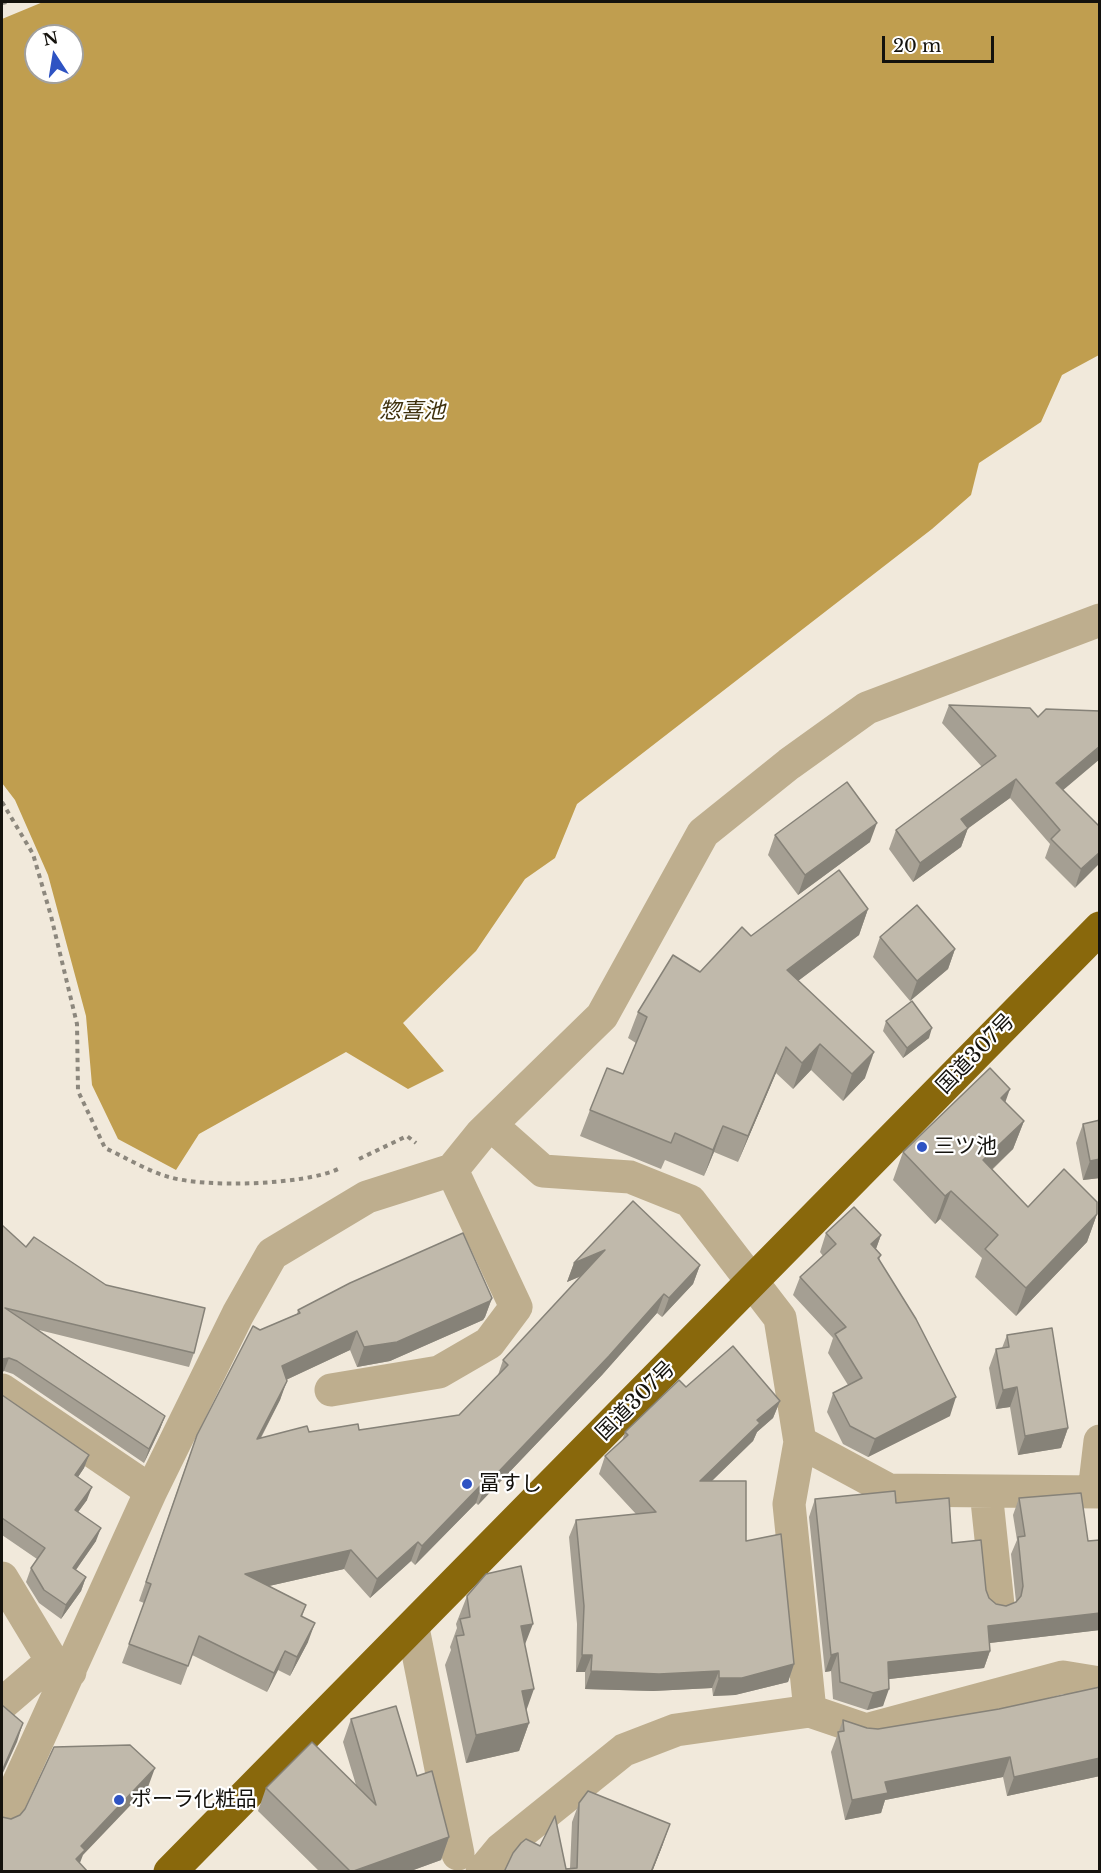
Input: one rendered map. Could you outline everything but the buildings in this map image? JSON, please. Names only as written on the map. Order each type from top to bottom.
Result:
[{"type":"highway","name":"国道307号","points":[[184,1867],[413,1628],[1100,928]]},
{"type":"street","points":[[2,1819],[61,1667],[238,1314],[272,1254],[367,1197],[452,1170],[491,1125],[602,1016],[703,833],[789,764],[867,708],[1100,620]]},
{"type":"street","points":[[491,1125],[543,1171],[630,1177],[690,1200],[780,1318],[800,1442],[789,1504],[810,1711]]},
{"type":"street","points":[[330,1390],[439,1372],[489,1343],[516,1307],[452,1170]]},
{"type":"street","points":[[2,1390],[151,1491]]},
{"type":"street","points":[[800,1442],[889,1490],[1097,1492],[1100,1441]]},
{"type":"street","points":[[986,1491],[998,1605]]},
{"type":"street","points":[[2,1578],[61,1667]]},
{"type":"street","points":[[413,1628],[470,1863],[501,1849],[624,1750],[675,1730],[810,1711],[866,1730],[1063,1677],[1100,1683]]},
{"type":"street","points":[[2,1704],[61,1667]]},
{"type":"path","points":[[2,3],[8,2]]},
{"type":"path","points":[[2,802],[33,854],[51,916],[77,1024],[78,1091],[105,1148],[169,1177],[238,1184],[322,1177],[343,1167]]},
{"type":"path","points":[[354,1162],[407,1136],[452,1170]]},
{"type":"water","name":"惣喜池","points":[[43,2],[1099,2],[1099,355],[1062,375],[1041,422],[979,463],[971,495],[932,529],[577,804],[555,858],[525,879],[476,951],[403,1023],[444,1071],[408,1089],[346,1052],[199,1134],[176,1170],[118,1139],[92,1085],[86,1016],[48,875],[15,800],[2,783],[2,19]]},
{"type":"place","name":"三ツ池","points":[[922,1147]]},
{"type":"place","name":"冨すし","points":[[467,1484]]},
{"type":"place","name":"ポーラ化粧品","points":[[119,1800]]}]
